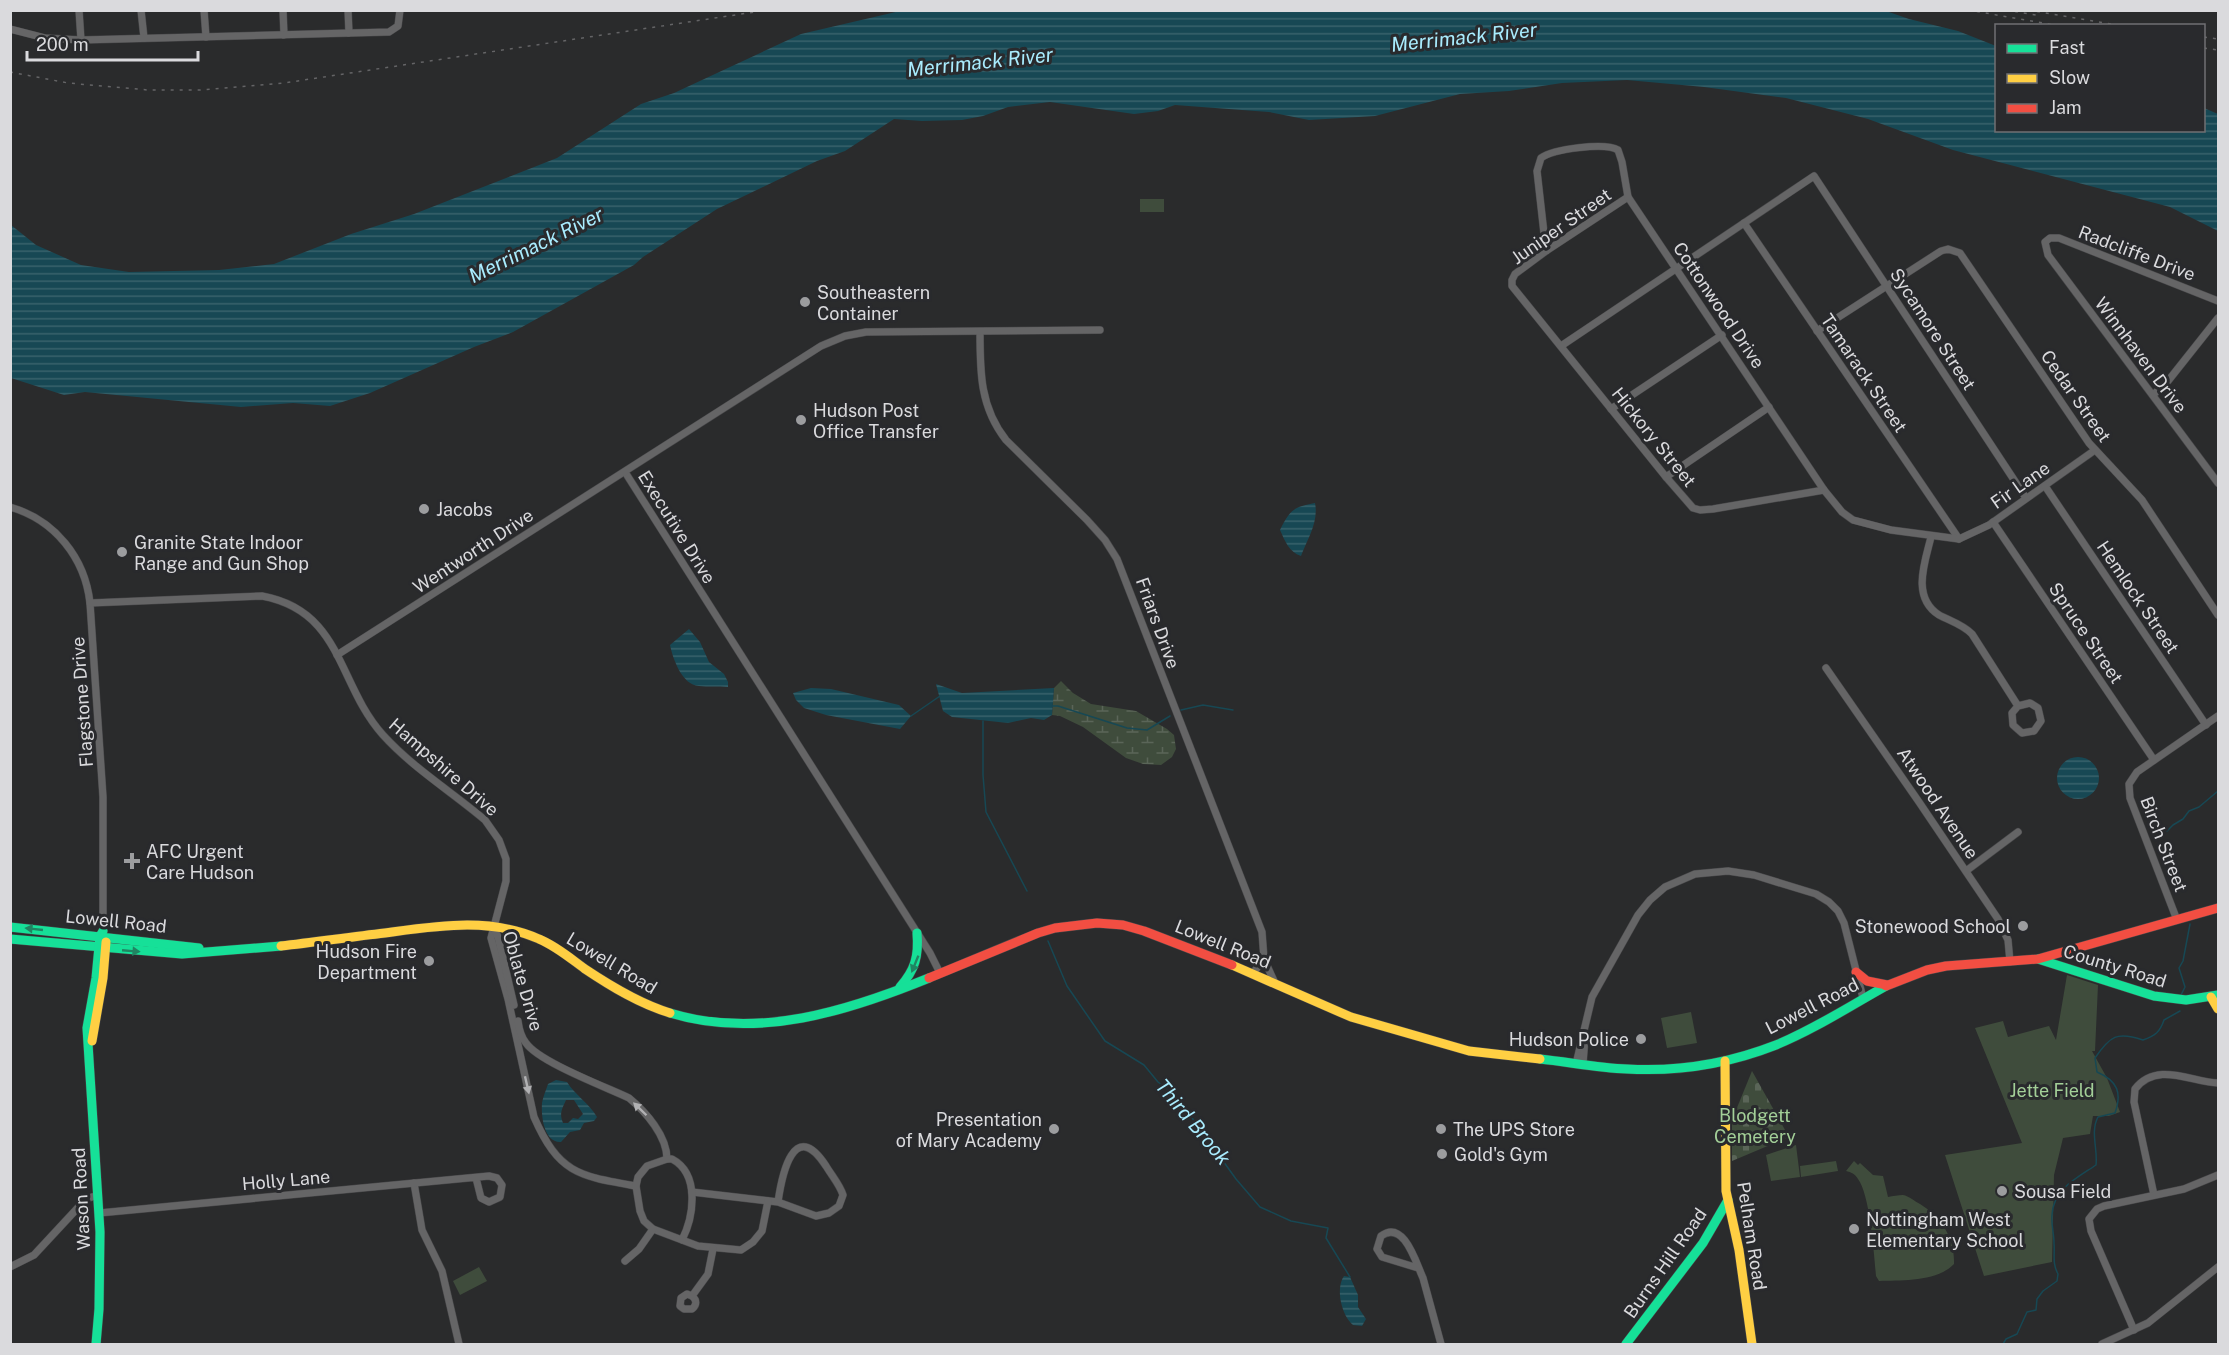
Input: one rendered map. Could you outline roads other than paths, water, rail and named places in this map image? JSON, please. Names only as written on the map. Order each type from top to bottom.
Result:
[{"type":"main road","name":"Lowell Road","points":[[10,939],[170,954],[250,950],[439,926],[463,924],[493,926],[533,936],[548,943],[611,986],[647,1006],[700,1021],[748,1024],[792,1021],[843,1009],[1041,932],[1066,926],[1096,923],[1123,925],[1253,973],[1351,1017],[1452,1046],[1479,1053],[1627,1069],[1654,1069],[1681,1068],[1725,1061],[1786,1041],[1906,977],[1946,966],[2038,959],[2218,908]]},
{"type":"main road","name":"Lowell Road","points":[[10,927],[103,934],[217,952]]},
{"type":"main road","points":[[897,989],[912,974],[918,962],[917,933]]},
{"type":"main road","name":"Wason Road","points":[[96,1344],[100,1291],[99,1213],[88,1022],[103,934]]},
{"type":"main road","name":"County Road","points":[[2038,959],[2154,997],[2184,1000],[2215,996]]},
{"type":"main road","points":[[1856,972],[1867,981],[1887,986]]},
{"type":"main road","points":[[2215,996],[2218,1009]]},
{"type":"main road","name":"Pelham Road","points":[[1725,1061],[1725,1165],[1728,1200],[1739,1250],[1752,1344]]},
{"type":"main road","name":"Burns Hill Road","points":[[1626,1344],[1703,1243],[1728,1200]]},
{"type":"street","points":[[79,10],[81,40]]},
{"type":"street","points":[[141,10],[144,38]]},
{"type":"street","points":[[204,10],[206,37]]},
{"type":"street","points":[[284,10],[284,35]]},
{"type":"street","points":[[348,10],[349,33]]},
{"type":"street","points":[[10,29],[45,38],[81,40],[389,32],[396,29],[400,10]]},
{"type":"street","name":"Cottonwood Drive","points":[[1546,251],[1537,171],[1541,158],[1546,154],[1612,146],[1618,150],[1628,197],[1824,490],[1842,512],[1853,520],[1891,531],[1959,539]]},
{"type":"street","name":"Sycamore Street","points":[[1744,223],[1814,176],[2026,498]]},
{"type":"street","name":"Juniper Street","points":[[1512,280],[1515,274],[1546,251],[1628,197]]},
{"type":"street","points":[[1561,346],[1744,223]]},
{"type":"street","name":"Tamarack Street","points":[[1744,223],[1959,539]]},
{"type":"street","name":"Radcliffe Drive","points":[[2045,242],[2050,238],[2059,238],[2218,300]]},
{"type":"street","name":"Winnhaven Drive","points":[[2045,242],[2048,255],[2218,483]]},
{"type":"street","name":"Cedar Street","points":[[1887,286],[1941,251],[1955,250],[1964,258],[2095,450],[2142,500],[2218,615]]},
{"type":"street","name":"Hickory Street","points":[[1512,280],[1512,286],[1688,503],[1700,510],[1824,490]]},
{"type":"street","points":[[1817,331],[1887,286]]},
{"type":"street","points":[[2153,395],[2168,381],[2218,318]]},
{"type":"street","name":"Executive Drive","points":[[940,973],[917,933],[625,472],[821,346],[840,337],[866,332],[1100,330]]},
{"type":"street","name":"Friars Drive","points":[[980,332],[982,387],[986,406],[995,424],[1006,440],[1087,520],[1118,559],[1262,932],[1264,959],[1274,983]]},
{"type":"street","points":[[1611,409],[1722,335]]},
{"type":"street","points":[[1666,477],[1769,407]]},
{"type":"street","name":"Fir Lane","points":[[1959,539],[1993,522],[2095,450]]},
{"type":"street","name":"Wentworth Drive","points":[[337,655],[625,472]]},
{"type":"street","name":"Hemlock Street","points":[[2045,486],[2206,724]]},
{"type":"street","name":"Flagstone Drive","points":[[10,507],[39,520],[68,546],[82,569],[90,603],[104,797],[103,934]]},
{"type":"street","name":"Spruce Street","points":[[1993,522],[2154,760]]},
{"type":"street","points":[[1931,537],[1922,581],[1926,600],[1935,612],[1961,625],[1972,634],[2018,706]]},
{"type":"street","name":"Hampshire Drive","points":[[90,603],[249,596],[276,599],[300,609],[311,617],[337,655],[367,713],[382,735],[485,820],[499,840],[505,853],[506,874],[493,926]]},
{"type":"street","name":"Atwood Avenue","points":[[1826,668],[1966,871],[2004,931],[2009,946],[2010,962]]},
{"type":"street","points":[[2030,703],[2040,711],[2042,721],[2034,731],[2022,733],[2013,725],[2012,713],[2018,706],[2030,703]]},
{"type":"street","name":"Birch Street","points":[[2177,920],[2128,791],[2132,777],[2218,716]]},
{"type":"street","points":[[1966,871],[2018,832]]},
{"type":"street","points":[[1580,1064],[1579,1046],[1584,1035],[1590,1003],[1642,910],[1665,887],[1695,874],[1715,871],[1748,874],[1823,898],[1834,906],[1842,917],[1863,998]]},
{"type":"street","name":"Oblate Drive","points":[[493,926],[498,938],[519,1029],[530,1049],[519,1051]]},
{"type":"street","name":"Oblate Drive","points":[[493,926],[492,946],[508,999],[534,1117],[542,1135],[569,1168],[580,1174],[636,1186]]},
{"type":"street","points":[[1253,973],[1264,959]]},
{"type":"street","points":[[530,1049],[554,1064],[629,1098],[638,1105],[655,1126],[665,1146],[667,1159]]},
{"type":"street","points":[[2154,1195],[2134,1102],[2135,1089],[2145,1081],[2170,1074],[2218,1083]]},
{"type":"street","points":[[692,1192],[778,1202],[810,1215],[823,1215],[839,1206],[843,1195],[818,1154],[811,1149],[803,1148],[795,1152],[785,1166],[778,1202]]},
{"type":"street","points":[[682,1240],[688,1226],[692,1192],[690,1180],[678,1162],[667,1159],[646,1166],[639,1173],[636,1186],[644,1221],[653,1229],[682,1240],[713,1249],[737,1251],[749,1246],[764,1227],[768,1201]]},
{"type":"street","points":[[2134,1330],[2091,1231],[2089,1219],[2097,1209],[2104,1206],[2184,1189],[2218,1175]]},
{"type":"street","name":"Holly Lane","points":[[99,1213],[489,1176],[497,1178],[503,1189],[500,1197],[493,1202],[481,1198],[476,1178]]},
{"type":"street","points":[[414,1183],[420,1223],[444,1278],[459,1344]]},
{"type":"street","points":[[10,1268],[34,1255],[86,1199],[98,1195]]},
{"type":"street","points":[[625,1261],[639,1250],[653,1229]]},
{"type":"street","points":[[1418,1268],[1382,1257],[1377,1249],[1381,1236],[1390,1231],[1399,1233],[1406,1241],[1423,1278],[1441,1344]]},
{"type":"street","points":[[692,1296],[708,1274],[713,1249]]},
{"type":"street","points":[[2102,1344],[2148,1323],[2218,1267]]},
{"type":"water","name":"Merrimack River","points":[[900,11],[1886,11],[1958,31],[1995,46],[1995,132],[2205,132],[2205,108],[2218,114],[2218,231],[2170,207],[1953,150],[1868,119],[1786,98],[1704,87],[1627,80],[1562,83],[1509,91],[1460,94],[1375,116],[1309,120],[1269,112],[1175,105],[1158,111],[1134,114],[1050,102],[1008,107],[983,116],[962,120],[894,119],[845,151],[817,161],[717,209],[634,265],[513,332],[370,393],[330,406],[293,403],[241,407],[85,392],[64,395],[11,378],[11,225],[36,245],[81,265],[129,272],[219,270],[274,264],[351,234],[414,214],[557,158],[641,104],[674,93],[801,34]]},
{"type":"water","points":[[1315,503],[1314,524],[1301,556],[1290,549],[1280,530],[1293,510]]},
{"type":"water","points":[[689,629],[700,642],[709,662],[724,674],[728,687],[693,685],[683,676],[673,657],[670,645]]},
{"type":"water","points":[[936,684],[962,693],[1054,688],[1052,715],[1044,720],[1031,718],[1008,723],[952,717],[943,711]]},
{"type":"water","points":[[811,688],[831,689],[899,705],[911,716],[900,729],[826,715],[804,708],[796,700],[793,693]]},
{"type":"water","points":[[2078,757],[2093,763],[2099,778],[2093,793],[2078,799],[2063,793],[2057,778],[2063,763]]},
{"type":"water","points":[[556,1080],[567,1082],[597,1117],[594,1121],[584,1123],[580,1130],[570,1132],[561,1142],[555,1141],[547,1134],[543,1121],[542,1103],[548,1084]],"holes":[[[566,1100],[574,1100],[583,1114],[578,1119],[573,1118],[568,1123],[563,1123],[561,1114]]]},
{"type":"water","points":[[1344,1276],[1350,1277],[1358,1295],[1358,1307],[1366,1319],[1362,1326],[1353,1325],[1343,1309],[1340,1288]]},
{"type":"waterway","name":"Third Brook","points":[[911,716],[940,696]]},
{"type":"waterway","name":"Third Brook","points":[[1181,710],[1203,705],[1233,710]]},
{"type":"waterway","name":"Third Brook","points":[[1052,706],[1127,728],[1147,730],[1170,716]]},
{"type":"waterway","name":"Third Brook","points":[[983,721],[986,812],[1027,891]]},
{"type":"waterway","points":[[2167,831],[2183,819],[2189,811],[2199,807],[2218,791]]},
{"type":"waterway","points":[[2181,995],[2185,987],[2179,968],[2183,961],[2190,924]]},
{"type":"waterway","name":"Third Brook","points":[[1048,941],[1067,986],[1105,1041],[1144,1065],[1158,1082],[1177,1097],[1236,1179],[1260,1207],[1291,1221],[1328,1228],[1326,1238],[1350,1277]]},
{"type":"waterway","points":[[2003,1344],[2006,1339],[2017,1334],[2027,1312],[2036,1310],[2037,1299],[2043,1291],[2057,1281],[2058,1274],[2054,1263],[2053,1206],[2067,1185],[2096,1165],[2094,1135],[2098,1117],[2115,1113],[2118,1099],[2116,1088],[2110,1079],[2097,1072],[2095,1058],[2115,1037],[2127,1036],[2143,1040],[2151,1037],[2159,1031],[2164,1020],[2180,1011]]},
{"type":"railway","points":[[10,72],[68,83],[148,90],[200,90],[284,83],[768,10]]},
{"type":"railway","points":[[1968,10],[2048,24]]},
{"type":"railway","points":[[2006,10],[2036,15]]},
{"type":"railway","points":[[2028,10],[2111,24]]},
{"type":"railway","points":[[2205,37],[2218,39]]},
{"type":"railway","points":[[2205,48],[2218,50]]},
{"type":"place","name":"Southeastern Container","points":[[805,302]]},
{"type":"place","name":"Hudson Post Office Transfer","points":[[801,420]]},
{"type":"place","name":"Jacobs","points":[[424,509]]},
{"type":"place","name":"Granite State Indoor Range and Gun Shop","points":[[122,552]]},
{"type":"place","name":"AFC Urgent Care Hudson","points":[[132,861]]},
{"type":"place","name":"Stonewood School","points":[[2023,926]]},
{"type":"place","name":"Hudson Fire Department","points":[[429,961]]},
{"type":"place","name":"Hudson Police","points":[[1641,1039]]},
{"type":"place","name":"Presentation of Mary Academy","points":[[1054,1129]]},
{"type":"place","name":"The UPS Store","points":[[1441,1129]]},
{"type":"place","name":"Gold's Gym","points":[[1442,1154]]},
{"type":"place","name":"Sousa Field","points":[[2002,1191]]},
{"type":"place","name":"Nottingham West Elementary School","points":[[1854,1229]]},
{"type":"park label","name":"Jette Field","points":[[2052,1090]]},
{"type":"park label","name":"Blodgett Cemetery","points":[[1755,1125]]}]
